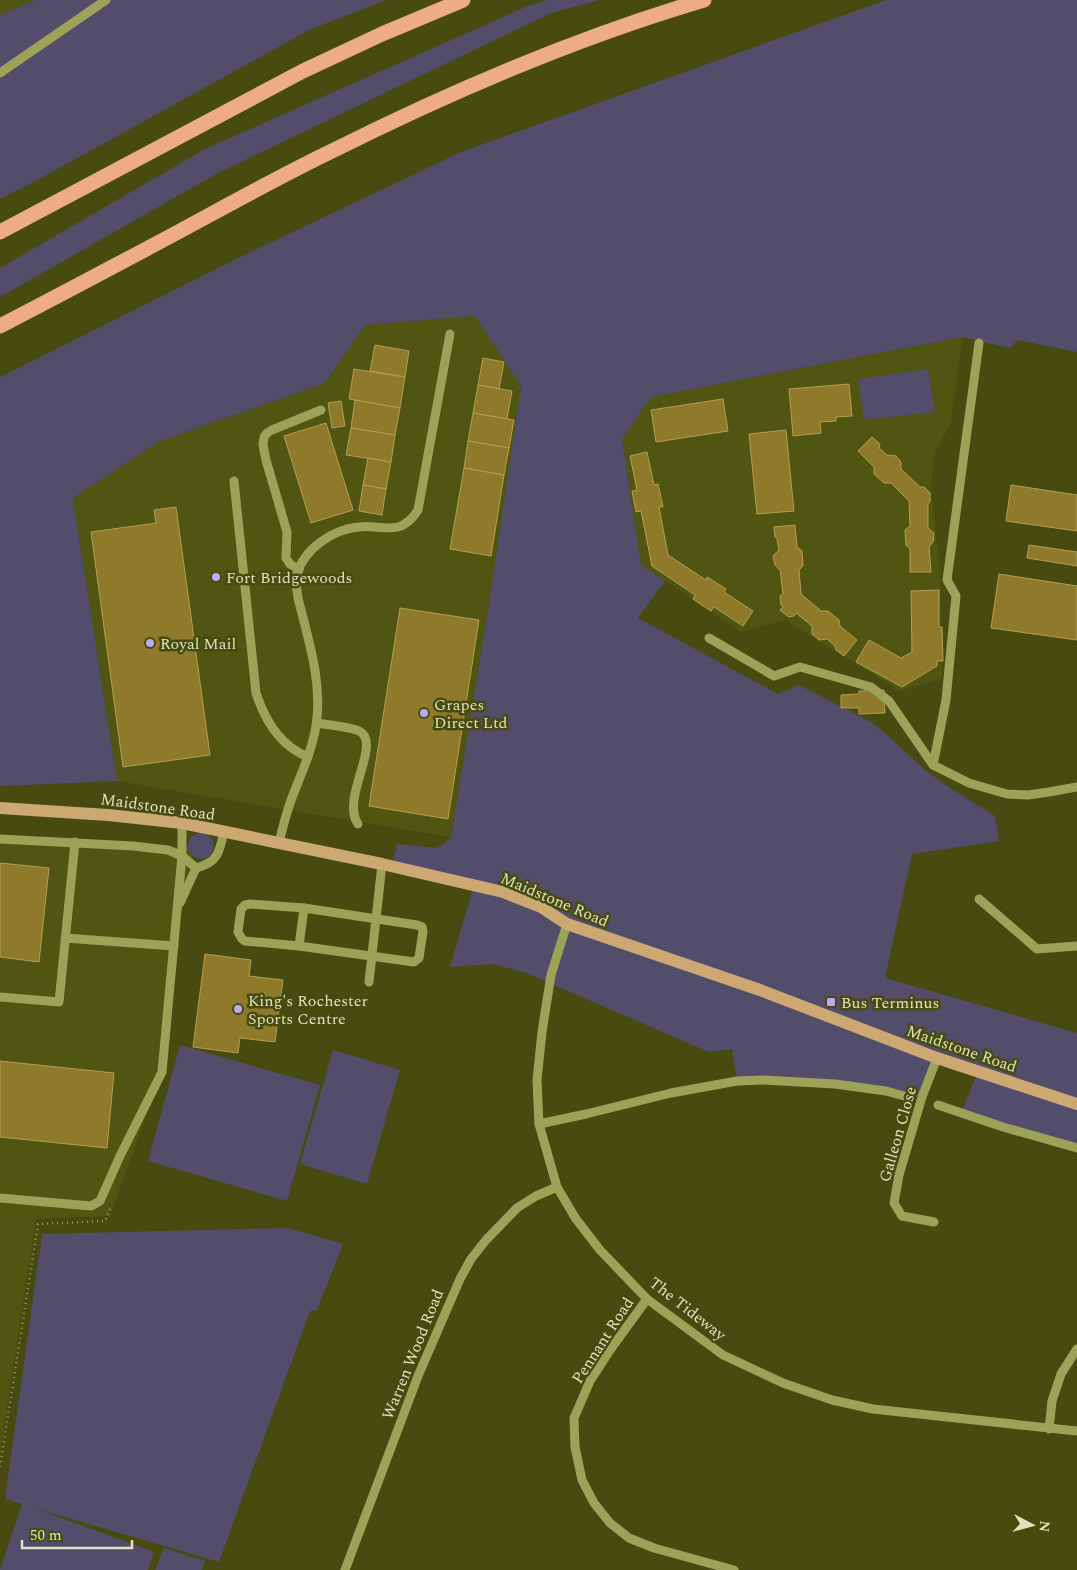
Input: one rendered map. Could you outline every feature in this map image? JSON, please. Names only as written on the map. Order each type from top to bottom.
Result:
[{"type":"highway","points":[[0,232],[304,71],[382,34],[463,0]]},
{"type":"highway","points":[[0,326],[330,151],[408,114],[574,43],[704,0]]},
{"type":"main road","name":"Maidstone Road","points":[[0,808],[182,822],[382,864],[503,892],[541,907],[566,924],[760,990],[937,1058],[1077,1104]]},
{"type":"street","points":[[0,73],[106,0]]},
{"type":"street","points":[[279,842],[308,757],[316,723],[315,671],[296,587],[299,570],[314,548],[326,538],[358,527],[399,527],[410,520],[418,510],[450,334]]},
{"type":"street","points":[[933,765],[946,700],[956,596],[947,580],[979,343]]},
{"type":"street","points":[[299,570],[290,564],[286,558],[287,532],[266,460],[264,440],[267,433],[272,430],[321,410]]},
{"type":"street","points":[[234,481],[256,693],[261,709],[278,736],[289,748],[308,757]]},
{"type":"street","points":[[709,638],[774,676],[800,667],[871,687],[889,701],[933,765],[970,783],[1007,794],[1049,792],[1077,787]]},
{"type":"street","points":[[316,723],[360,731],[367,739],[365,760],[357,780],[354,795],[354,813],[358,824]]},
{"type":"street","points":[[0,1198],[91,1206],[100,1201],[162,1072],[182,856],[182,822]]},
{"type":"street","points":[[177,910],[196,868],[206,865],[217,856],[221,848],[224,831]]},
{"type":"street","points":[[0,838],[168,850],[182,856],[196,868]]},
{"type":"street","points":[[0,997],[59,1002],[75,842]]},
{"type":"street","points":[[369,982],[382,864]]},
{"type":"street","points":[[979,900],[1037,949],[1077,946]]},
{"type":"street","points":[[245,905],[304,908],[376,917],[420,926],[423,930],[419,958],[414,962],[299,946],[245,941],[238,932],[241,909],[245,905]]},
{"type":"street","points":[[299,946],[304,908]]},
{"type":"street","name":"The Tideway","points":[[566,924],[551,975],[542,1032],[537,1080],[539,1124],[557,1187],[576,1219],[600,1250],[647,1299],[724,1355],[783,1383],[832,1400],[873,1409],[1077,1431]]},
{"type":"street","points":[[65,938],[174,946]]},
{"type":"street","name":"Galleon Close","points":[[934,1222],[902,1216],[894,1203],[901,1166],[922,1097],[937,1058]]},
{"type":"street","points":[[539,1124],[671,1093],[737,1081],[764,1080],[835,1084],[904,1096]]},
{"type":"street","points":[[938,1105],[1003,1127],[1077,1148]]},
{"type":"street","name":"Warren Wood Road","points":[[345,1570],[418,1376],[460,1279],[479,1249],[507,1218],[531,1198],[557,1187]]},
{"type":"street","name":"Pennant Road","points":[[647,1299],[590,1381],[574,1418],[575,1447],[582,1480],[594,1503],[610,1523],[629,1538],[654,1548],[734,1570]]},
{"type":"street","points":[[1049,1429],[1052,1401],[1061,1374],[1077,1349]]},
{"type":"path","points":[[0,1467],[38,1224],[105,1221],[112,1203]]},
{"type":"shaded area","points":[[0,0],[35,0],[0,15]]},
{"type":"shaded area","points":[[35,0],[386,0],[309,30],[0,199],[0,15]]},
{"type":"shaded area","points":[[547,0],[600,0],[551,13],[216,174],[0,297],[0,268],[205,149],[528,6]]},
{"type":"shaded area","points":[[886,0],[1077,0],[1077,352],[1018,340],[1009,348],[962,337],[651,397],[622,439],[641,565],[665,581],[638,618],[778,694],[799,685],[869,721],[924,769],[995,816],[999,841],[912,854],[885,978],[1077,1033],[1077,1148],[961,1113],[978,1072],[937,1058],[922,1097],[904,1096],[886,1091],[737,1081],[732,1049],[709,1052],[526,973],[493,964],[450,967],[474,885],[392,866],[397,844],[436,848],[444,844],[451,837],[489,604],[521,386],[475,316],[365,325],[325,383],[158,442],[73,498],[117,781],[0,786],[0,377],[234,260],[461,152]]},
{"type":"shaded area","points":[[475,316],[521,386],[512,464],[451,837],[117,781],[73,498],[158,442],[325,383],[365,325]]},
{"type":"shaded area","points":[[962,337],[951,424],[935,451],[931,487],[940,574],[942,678],[900,691],[785,620],[741,632],[641,565],[622,438],[651,397]]},
{"type":"shaded area","points":[[928,369],[935,412],[864,420],[858,379]]},
{"type":"shaded area","points":[[201,833],[210,837],[214,846],[210,855],[201,859],[192,855],[188,846],[192,837]]},
{"type":"shaded area","points":[[0,836],[195,847],[177,910],[162,1072],[110,1216],[36,1219],[0,1453]]},
{"type":"shaded area","points":[[180,1045],[320,1085],[287,1201],[148,1161]]},
{"type":"shaded area","points":[[333,1050],[400,1070],[367,1184],[300,1164]]},
{"type":"shaded area","points":[[288,1228],[343,1244],[317,1310],[310,1311],[219,1562],[34,1508],[154,1552],[148,1570],[0,1570],[22,1504],[5,1499],[42,1234]]},
{"type":"shaded area","points":[[164,1548],[205,1561],[202,1570],[155,1570]]},
{"type":"building","points":[[375,345],[409,351],[405,377],[370,371]]},
{"type":"building","points":[[483,358],[504,362],[499,389],[478,385]]},
{"type":"building","points":[[354,369],[405,377],[400,408],[349,399]]},
{"type":"building","points":[[849,384],[852,416],[836,417],[836,421],[820,422],[821,433],[793,436],[789,389]]},
{"type":"building","points":[[478,385],[512,391],[507,419],[473,413]]},
{"type":"building","points":[[723,399],[728,431],[656,442],[651,410]]},
{"type":"building","points":[[355,400],[400,408],[395,435],[351,428]]},
{"type":"building","points":[[341,401],[345,426],[332,428],[328,403]]},
{"type":"building","points":[[473,413],[514,420],[509,448],[468,441]]},
{"type":"building","points":[[326,423],[353,510],[311,523],[284,436]]},
{"type":"building","points":[[351,428],[395,435],[391,462],[346,455]]},
{"type":"building","points":[[786,430],[794,511],[757,514],[749,434]]},
{"type":"building","points":[[872,437],[880,444],[879,448],[887,455],[896,456],[901,462],[901,469],[920,487],[924,487],[930,493],[928,528],[934,533],[933,542],[929,547],[931,572],[910,572],[910,549],[906,545],[905,530],[910,526],[909,501],[891,483],[884,483],[874,474],[874,467],[858,451]]},
{"type":"building","points":[[468,441],[509,448],[504,475],[464,468]]},
{"type":"building","points":[[647,452],[654,485],[658,484],[663,507],[659,507],[668,555],[706,580],[707,577],[726,589],[724,592],[753,611],[743,626],[714,607],[711,611],[693,599],[695,595],[652,566],[641,511],[636,512],[632,491],[637,490],[630,456]]},
{"type":"building","points":[[368,458],[391,462],[386,489],[363,485]]},
{"type":"building","points":[[464,468],[504,475],[491,556],[450,549]]},
{"type":"building","points":[[363,485],[386,489],[382,515],[359,511]]},
{"type":"building","points":[[1011,485],[1077,495],[1077,531],[1006,521]]},
{"type":"building","name":"Royal Mail","points":[[176,507],[210,755],[123,767],[91,532],[156,523],[154,510]]},
{"type":"building","points":[[795,525],[797,547],[802,551],[803,566],[799,570],[801,594],[821,611],[828,611],[839,620],[840,626],[857,640],[844,656],[827,639],[819,640],[812,634],[812,626],[796,613],[794,616],[789,617],[780,610],[783,607],[780,596],[783,594],[780,570],[775,565],[773,556],[779,550],[774,527]]},
{"type":"building","points":[[1029,545],[1077,552],[1077,566],[1027,558]]},
{"type":"building","points":[[999,574],[1077,586],[1077,640],[991,628]]},
{"type":"building","points":[[939,590],[939,627],[942,627],[943,661],[937,661],[937,666],[902,687],[856,662],[869,640],[901,658],[912,652],[911,591]]},
{"type":"building","name":"Grapes Direct Ltd","points":[[400,608],[479,620],[448,819],[369,806]]},
{"type":"building","points":[[884,690],[885,713],[859,714],[859,708],[841,708],[841,695],[859,694],[859,691]]},
{"type":"building","points":[[0,863],[49,868],[39,962],[0,957]]},
{"type":"building","name":"King's Rochester Sports Centre","points":[[205,954],[251,960],[249,976],[283,980],[275,1042],[240,1038],[238,1053],[193,1047]]},
{"type":"building","points":[[0,1061],[114,1073],[107,1148],[0,1137]]},
{"type":"place","name":"Fort Bridgewoods","points":[[216,577]]},
{"type":"place","name":"Royal Mail","points":[[150,643]]},
{"type":"place","name":"Grapes Direct Ltd","points":[[424,713]]},
{"type":"place","name":"Bus Terminus","points":[[831,1002]]},
{"type":"place","name":"King's Rochester Sports Centre","points":[[238,1009]]}]
